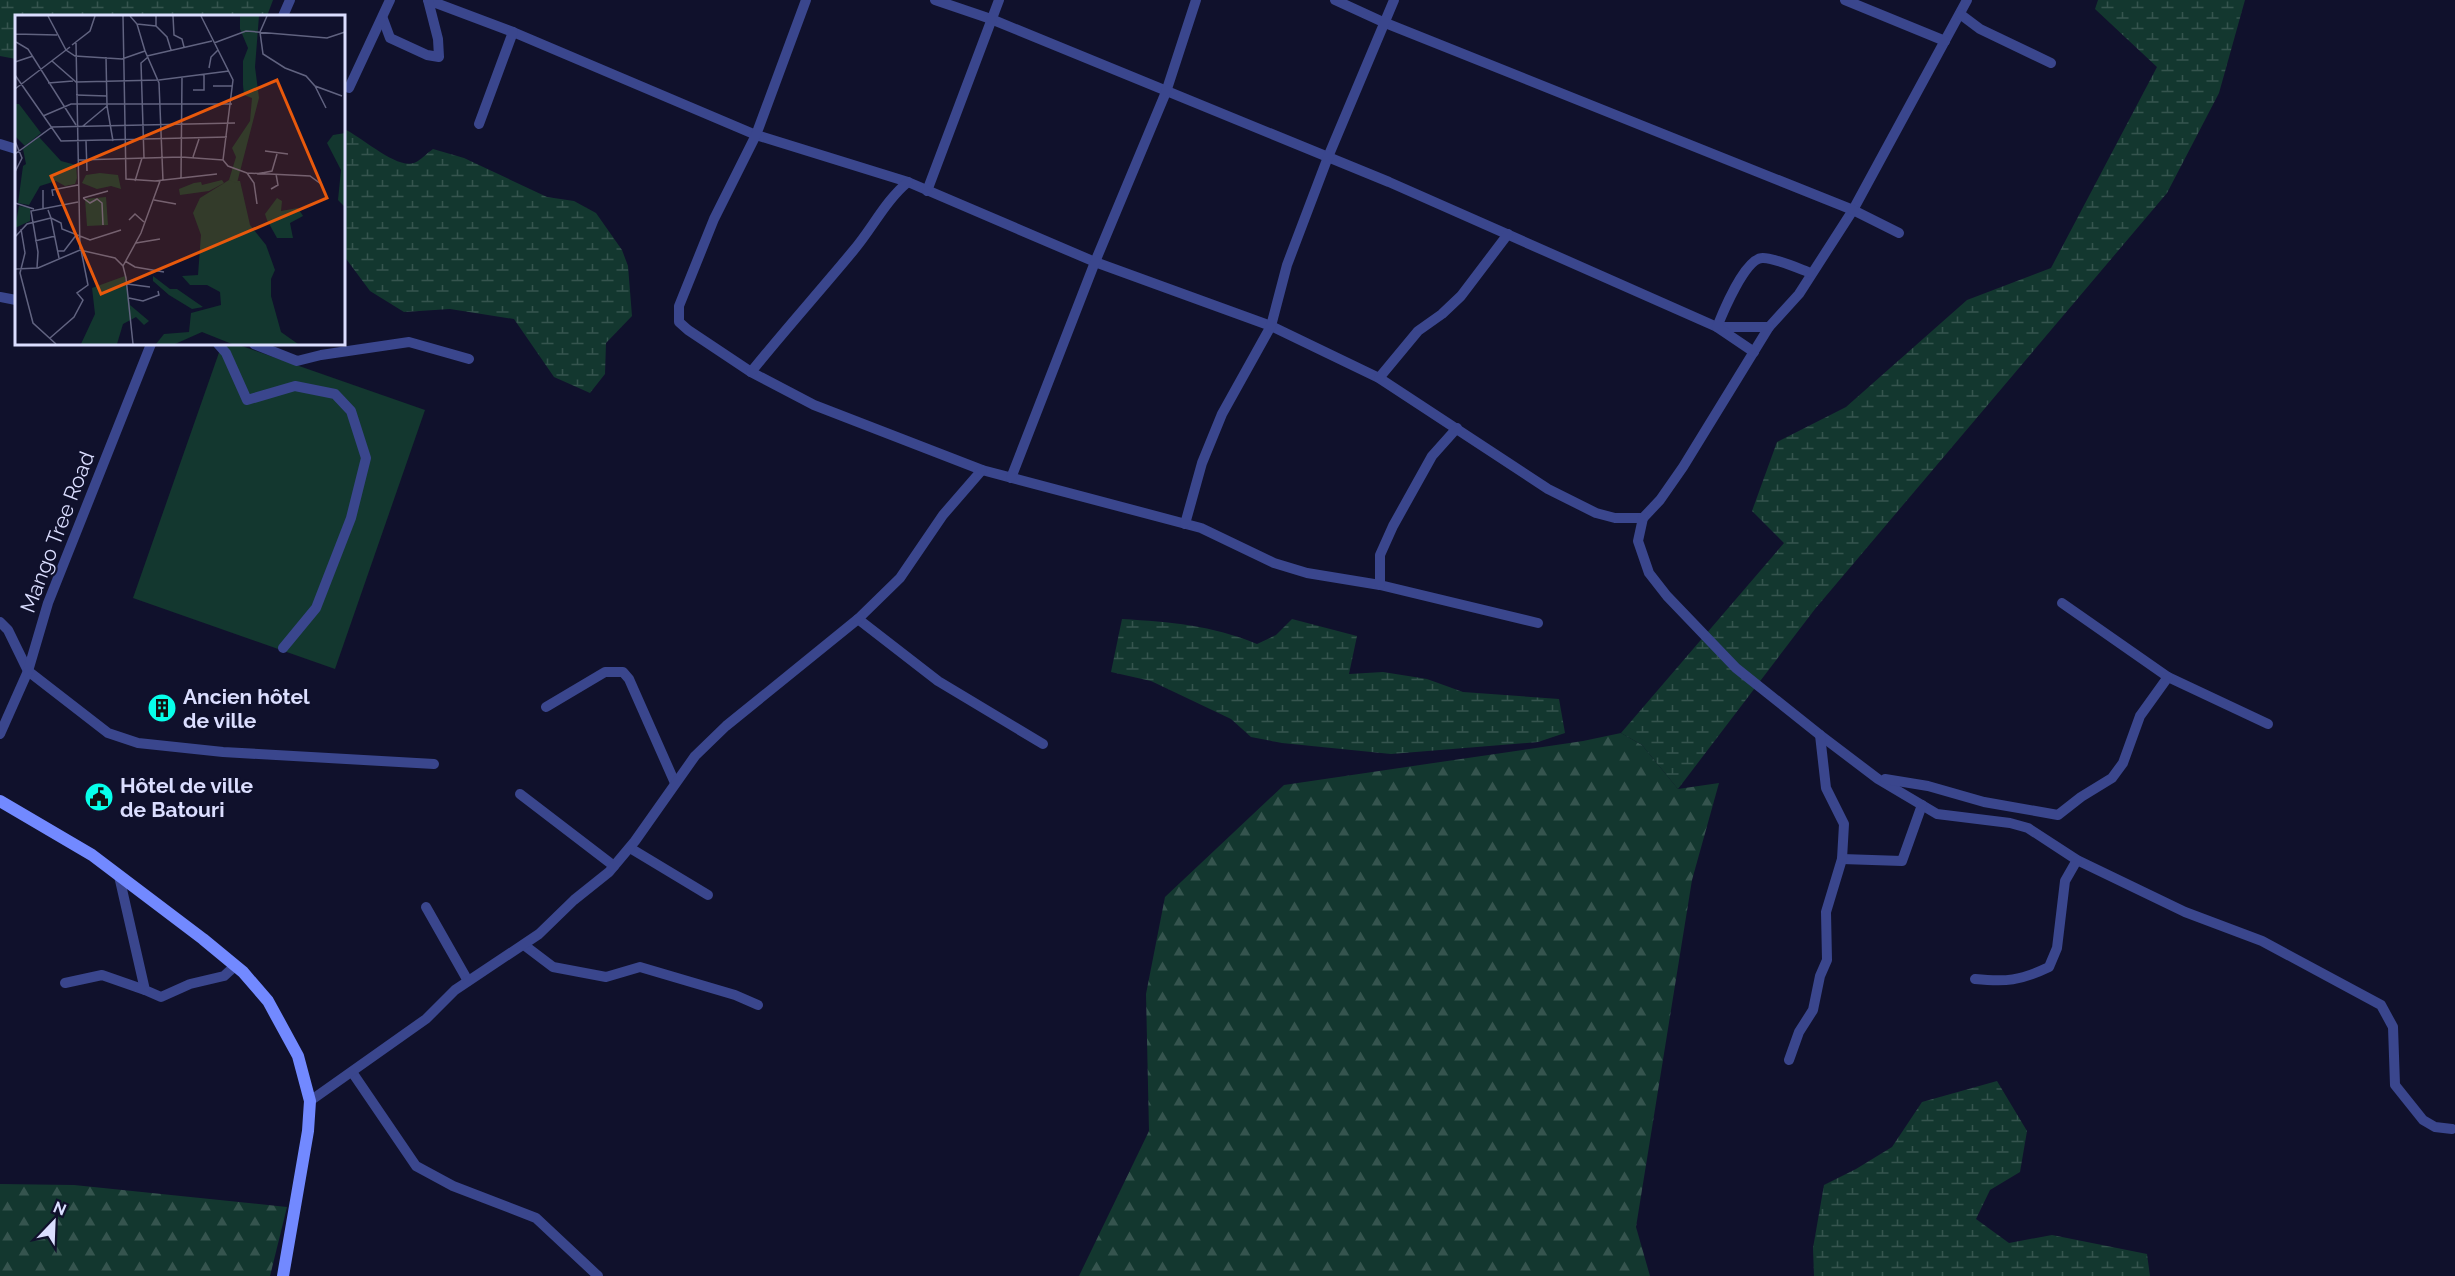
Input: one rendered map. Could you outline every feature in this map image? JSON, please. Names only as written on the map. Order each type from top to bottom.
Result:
[{"type":"main road","points":[[0,801],[62,835],[235,966],[256,985],[286,1031],[298,1056],[310,1101],[308,1131],[283,1276]]},
{"type":"street","points":[[283,15],[290,0]]},
{"type":"street","points":[[349,88],[390,0]]},
{"type":"street","points":[[383,19],[390,38],[427,55],[439,57],[438,39],[428,0],[513,32],[756,135],[908,182],[1095,262],[1271,326],[1379,378],[1548,489],[1596,513],[1615,518],[1643,518]]},
{"type":"street","points":[[806,0],[756,135],[714,219],[679,306],[677,317],[688,330],[751,372],[814,405],[982,470],[1202,528],[1274,563],[1307,573],[1380,585],[1538,623]]},
{"type":"street","points":[[935,0],[991,19],[1328,157],[1508,234],[1717,327],[1754,352]]},
{"type":"street","points":[[927,191],[999,0]]},
{"type":"street","points":[[1011,478],[1095,262],[1166,92],[1197,0]]},
{"type":"street","points":[[1335,0],[1383,22],[1853,210],[1899,233]]},
{"type":"street","points":[[1185,524],[1202,463],[1222,414],[1271,326],[1287,265],[1328,157],[1394,0]]},
{"type":"street","points":[[1845,0],[1945,41]]},
{"type":"street","points":[[1967,0],[1853,210],[1799,294],[1769,327],[1683,467],[1660,500],[1643,518],[1638,541],[1649,573],[1667,596],[1736,668],[1820,735],[1878,778],[1922,806],[1944,816],[2010,823],[2028,828],[2077,860],[2185,912],[2262,941],[2381,1005],[2393,1027],[2395,1085],[2423,1120],[2435,1127],[2452,1129]]},
{"type":"street","points":[[1960,14],[1980,29],[2051,63]]},
{"type":"street","points":[[478,124],[513,32]]},
{"type":"street","points":[[0,144],[15,149]]},
{"type":"street","points":[[751,372],[799,312],[854,251],[893,195],[908,182]]},
{"type":"street","points":[[1379,378],[1418,331],[1442,314],[1461,296],[1508,234]]},
{"type":"street","points":[[1717,327],[1731,295],[1753,261],[1763,258],[1812,273]]},
{"type":"street","points":[[0,297],[15,300]]},
{"type":"street","points":[[1717,327],[1769,327]]},
{"type":"street","points":[[257,345],[297,361],[321,355],[409,342],[469,359]]},
{"type":"street","name":"Mango Tree Road","points":[[0,734],[28,671],[48,603],[147,345]]},
{"type":"street","points":[[219,345],[226,353],[247,400],[295,386],[335,394],[351,411],[366,458],[351,519],[316,608],[283,648]]},
{"type":"street","points":[[1380,585],[1380,555],[1393,526],[1432,456],[1457,428]]},
{"type":"street","points":[[310,1101],[426,1019],[468,981],[524,945],[614,866],[630,848],[695,756],[726,726],[858,619],[911,565],[943,515],[982,470]]},
{"type":"street","points":[[2062,603],[2168,676],[2268,724]]},
{"type":"street","points":[[858,619],[938,681],[1043,744]]},
{"type":"street","points":[[3,629],[28,671],[108,733],[138,743],[223,752],[434,764]]},
{"type":"street","points":[[546,707],[606,672],[623,672],[629,679],[675,783]]},
{"type":"street","points":[[1878,778],[1928,786],[1984,802],[2058,815],[2081,797],[2112,778],[2123,763],[2140,716],[2168,676]]},
{"type":"street","points":[[1789,1060],[1799,1032],[1813,1010],[1820,976],[1827,960],[1826,912],[1842,859],[1844,824],[1826,788],[1820,735]]},
{"type":"street","points":[[520,794],[614,866]]},
{"type":"street","points":[[1842,859],[1902,861],[1922,806]]},
{"type":"street","points":[[630,848],[708,895]]},
{"type":"street","points":[[1975,979],[2007,982],[2030,976],[2049,967],[2057,948],[2065,881],[2077,860]]},
{"type":"street","points":[[119,876],[145,990]]},
{"type":"street","points":[[426,907],[468,981]]},
{"type":"street","points":[[524,945],[553,967],[606,977],[640,967],[735,995],[758,1005]]},
{"type":"street","points":[[65,983],[102,975],[161,997],[190,984],[224,976],[235,966]]},
{"type":"street","points":[[352,1072],[416,1166],[444,1182],[542,1222],[598,1276]]},
{"type":"green space","points":[[0,0],[273,0],[267,15],[15,15],[15,59],[0,56]]},
{"type":"green space","points":[[2098,0],[2245,0],[2219,93],[2167,193],[1815,609],[1678,789],[1642,745],[1621,733],[1784,543],[1752,511],[1777,442],[1846,407],[1967,300],[2051,268],[2157,67],[2095,9]]},
{"type":"green space","points":[[345,130],[389,157],[407,164],[419,161],[433,149],[464,158],[547,197],[574,201],[596,213],[622,250],[628,266],[632,316],[606,343],[605,374],[590,393],[554,377],[514,319],[450,309],[404,312],[370,291],[345,257]]},
{"type":"green space","points":[[222,345],[239,345],[425,410],[335,669],[133,598]]},
{"type":"green space","points":[[1122,619],[1191,626],[1223,632],[1257,644],[1276,635],[1292,619],[1357,636],[1349,674],[1383,672],[1427,679],[1463,692],[1559,699],[1565,733],[1538,742],[1391,754],[1282,743],[1251,737],[1231,719],[1151,681],[1111,672]]},
{"type":"green space","points":[[1621,733],[1642,745],[1678,789],[1719,783],[1692,880],[1636,1227],[1650,1276],[1079,1276],[1149,1131],[1146,994],[1165,897],[1284,785],[1583,741]]},
{"type":"green space","points":[[1997,1081],[2027,1131],[2020,1172],[1990,1190],[1976,1219],[2009,1243],[2052,1235],[2147,1254],[2150,1276],[1814,1276],[1813,1248],[1824,1185],[1892,1147],[1922,1102]]},
{"type":"green space","points":[[0,1184],[74,1185],[287,1207],[270,1276],[0,1276]]},
{"type":"place","name":"Ancien hôtel de ville","points":[[162,708]]},
{"type":"place","name":"Hôtel de ville de Batouri","points":[[99,797]]}]
